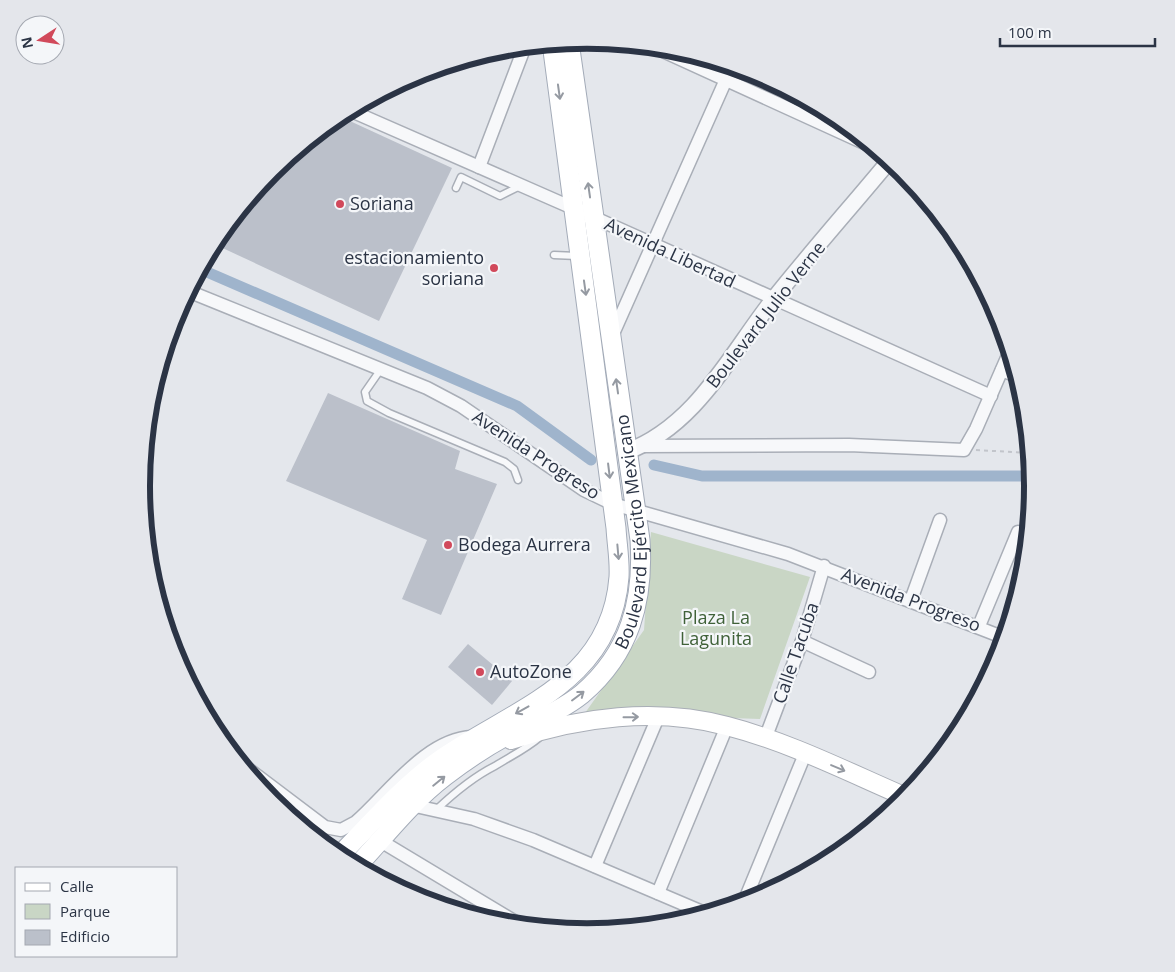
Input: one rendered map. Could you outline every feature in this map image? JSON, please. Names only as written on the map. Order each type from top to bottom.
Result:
[{"type":"main road","name":"Boulevard Ejército Mexicano","points":[[362,860],[412,805],[479,743],[575,674],[597,647],[613,612],[619,577],[612,500],[553,50]]},
{"type":"main road","name":"Boulevard Ejército Mexicano","points":[[345,850],[422,774],[479,743],[581,694],[598,677],[619,649],[634,617],[641,581],[632,452],[610,340],[570,50]]},
{"type":"main road","points":[[479,743],[604,718],[658,717],[727,726],[805,754],[898,794]]},
{"type":"street","points":[[479,167],[522,53]]},
{"type":"street","points":[[684,60],[846,133]]},
{"type":"street","points":[[610,340],[729,72]]},
{"type":"street","name":"Avenida Libertad","points":[[358,114],[593,217],[773,300],[990,396]]},
{"type":"street","name":"Boulevard Julio Verne","points":[[632,452],[664,433],[688,412],[773,300],[885,166]]},
{"type":"street","name":"Avenida Progreso","points":[[195,294],[427,388],[461,406],[584,490],[612,500],[635,504],[824,566],[999,635]]},
{"type":"street","points":[[632,452],[849,445],[964,450],[1006,360]]},
{"type":"street","points":[[1002,370],[1010,374]]},
{"type":"street","points":[[910,600],[940,520]]},
{"type":"street","points":[[979,626],[1018,532]]},
{"type":"street","name":"Calle Tacuba","points":[[766,739],[802,642],[824,566]]},
{"type":"street","points":[[802,642],[869,672]]},
{"type":"street","points":[[595,866],[658,717]]},
{"type":"street","points":[[658,894],[727,726]]},
{"type":"street","points":[[267,783],[325,826],[341,830],[356,822],[431,751],[452,739],[479,743]]},
{"type":"street","points":[[748,893],[805,754]]},
{"type":"street","points":[[412,805],[474,819],[595,866],[696,909]]},
{"type":"street","points":[[379,840],[504,915]]},
{"type":"lane","points":[[456,188],[461,177],[500,196],[521,185]]},
{"type":"lane","points":[[554,255],[581,257]]},
{"type":"lane","points":[[381,370],[365,392],[368,401],[505,462],[514,469],[518,480]]},
{"type":"lane","points":[[435,810],[450,796],[475,778],[523,752],[553,727]]},
{"type":"path","points":[[964,450],[1024,453]]},
{"type":"green space","name":"Plaza La Lagunita","points":[[651,532],[810,577],[760,719],[585,713],[644,630]]},
{"type":"building","name":"Soriana","points":[[348,120],[452,168],[379,321],[221,247],[241,220],[278,177],[321,139]]},
{"type":"building","points":[[328,393],[460,451],[455,469],[497,484],[441,615],[402,599],[427,540],[286,481]]},
{"type":"building","points":[[468,644],[512,681],[492,705],[448,667]]},
{"type":"waterway","points":[[206,272],[517,406],[591,460]]},
{"type":"waterway","points":[[654,465],[702,476],[1025,476]]},
{"type":"place","name":"Soriana","points":[[340,204]]},
{"type":"place","name":"estacionamiento soriana","points":[[494,268]]},
{"type":"place","name":"Bodega Aurrera","points":[[448,545]]},
{"type":"place","name":"AutoZone","points":[[480,672]]}]
